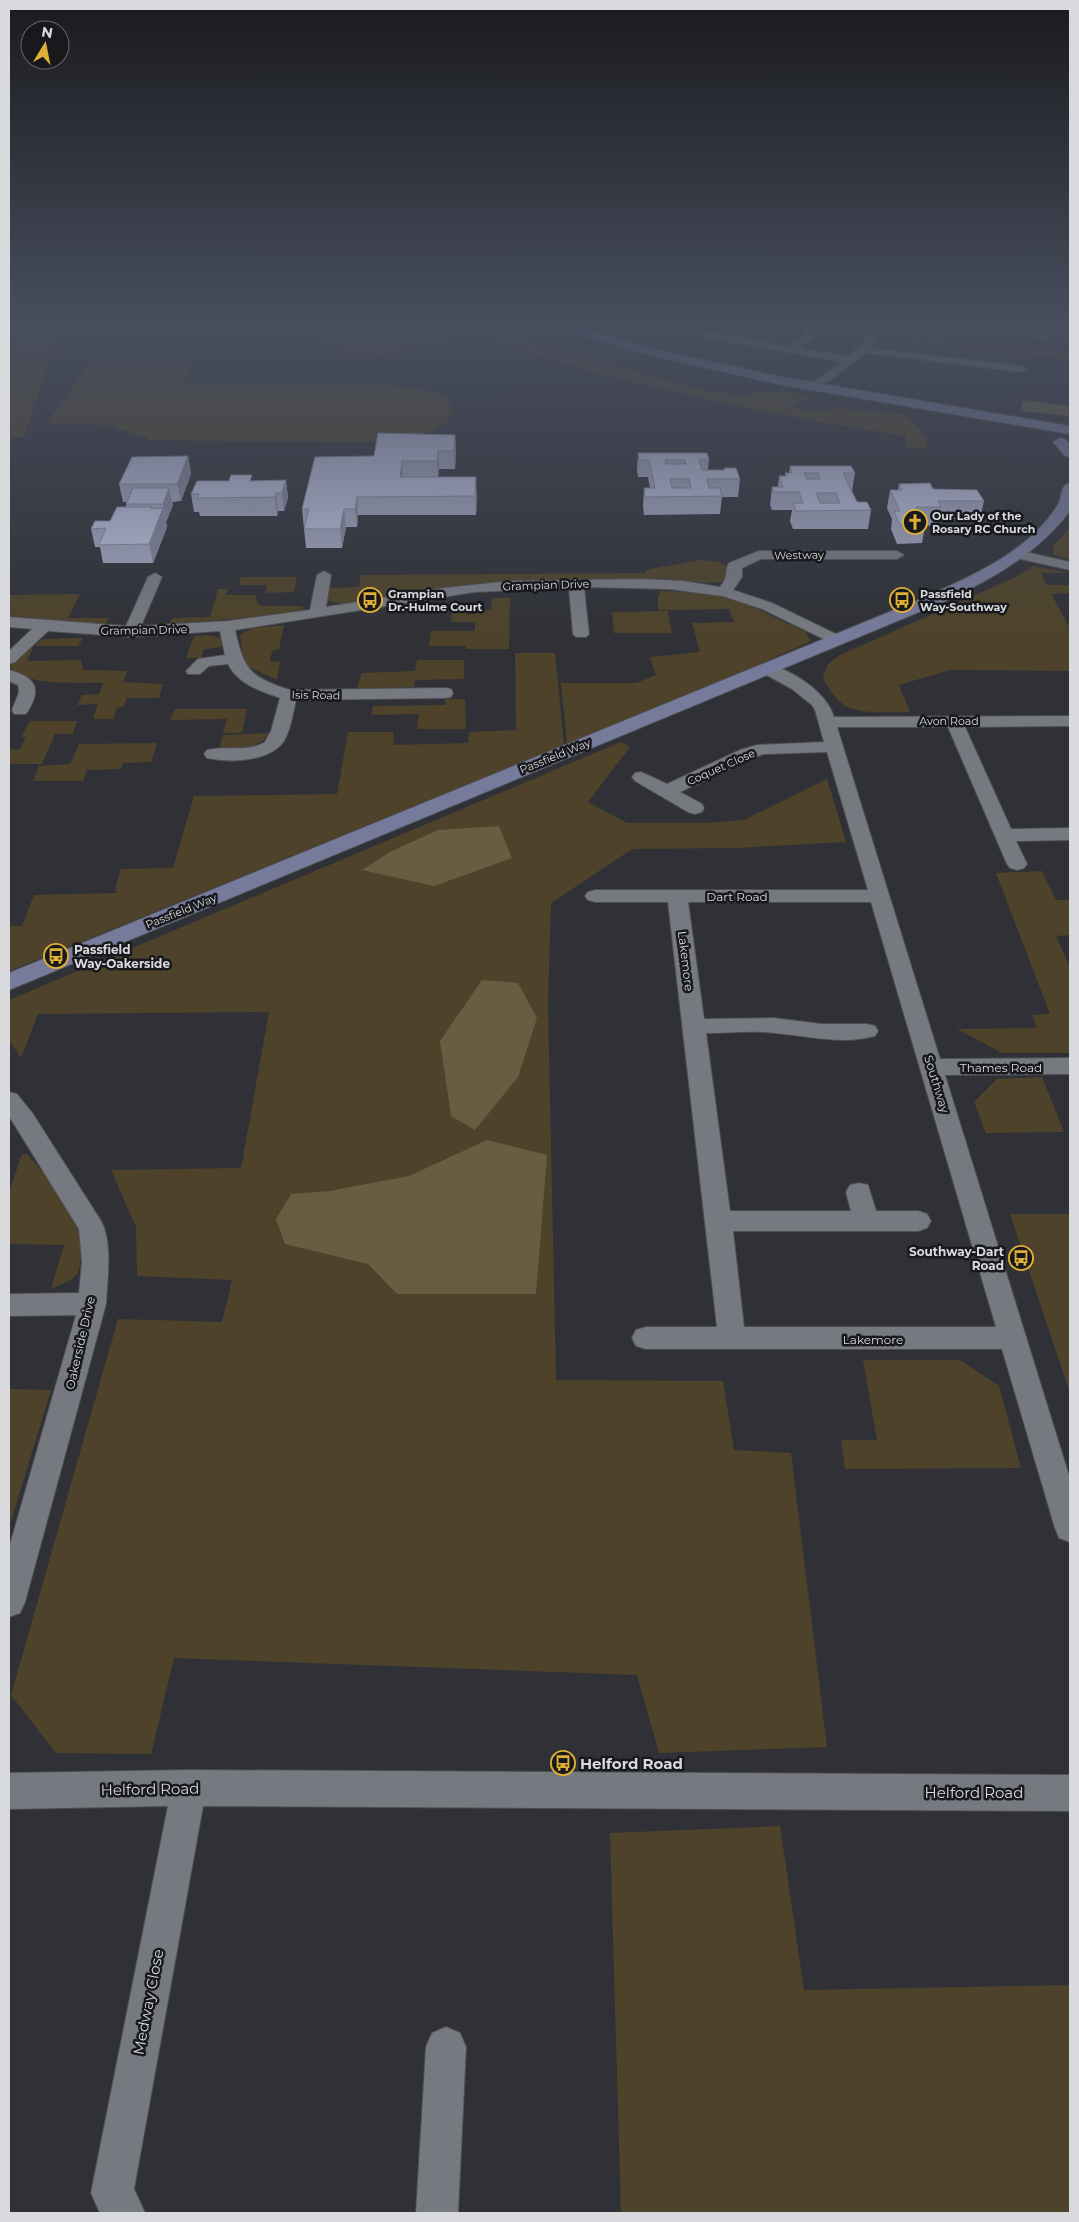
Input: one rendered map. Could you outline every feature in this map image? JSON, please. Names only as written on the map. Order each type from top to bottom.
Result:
[{"type":"street","points":[[1029,426],[1061,441]]},
{"type":"street","points":[[1047,426],[1070,430]]},
{"type":"street","points":[[1070,430],[1056,432],[1070,453]]},
{"type":"street","name":"Passfield Way","points":[[9,982],[836,640],[969,583],[1017,554],[1035,540],[1066,506],[1070,488]]},
{"type":"street","points":[[1017,554],[1070,566]]},
{"type":"street","name":"Westway","points":[[724,592],[735,578],[734,566],[759,555],[897,555]]},
{"type":"street","points":[[317,613],[324,575]]},
{"type":"street","points":[[131,632],[155,577]]},
{"type":"street","points":[[576,583],[581,634]]},
{"type":"street","name":"Grampian Drive","points":[[9,622],[94,631],[131,632],[227,626],[317,613],[367,611],[476,588],[576,583],[678,586],[724,592],[753,600],[836,640]]},
{"type":"street","points":[[9,659],[44,626]]},
{"type":"street","name":"Isis Road","points":[[227,626],[238,668],[251,679],[289,695],[445,694]]},
{"type":"street","points":[[194,671],[204,662],[236,658]]},
{"type":"street","name":"Southway","points":[[767,668],[814,696],[823,708],[1070,1528]]},
{"type":"street","points":[[9,675],[26,683],[27,692],[20,710]]},
{"type":"street","points":[[213,754],[249,753],[268,748],[276,740],[289,695]]},
{"type":"street","points":[[954,721],[1017,864]]},
{"type":"street","name":"Avon Road","points":[[827,722],[1070,721]]},
{"type":"street","name":"Coquet Close","points":[[668,792],[746,754],[763,749],[835,747]]},
{"type":"street","points":[[641,777],[695,808]]},
{"type":"street","points":[[1004,835],[1070,834]]},
{"type":"street","name":"Dart Road","points":[[595,896],[879,896]]},
{"type":"street","name":"Lakemore","points":[[677,896],[719,1221],[732,1339]]},
{"type":"street","points":[[694,1026],[773,1025],[822,1031],[867,1030]]},
{"type":"street","name":"Thames Road","points":[[931,1067],[1070,1066]]},
{"type":"street","name":"Oakerside Drive","points":[[9,1100],[24,1120],[92,1228],[95,1261],[92,1304],[9,1602]]},
{"type":"street","points":[[859,1192],[866,1221]]},
{"type":"street","points":[[719,1221],[918,1221]]},
{"type":"street","points":[[9,1305],[92,1304]]},
{"type":"street","name":"Lakemore","points":[[646,1338],[1014,1338]]},
{"type":"street","name":"Helford Road","points":[[9,1791],[189,1788],[1070,1793]]},
{"type":"street","name":"Medway Close","points":[[124,2213],[112,2192],[189,1788]]},
{"type":"street","points":[[437,2213],[446,2047]]},
{"type":"shaded area","points":[[9,426],[28,426],[24,437],[9,437]]},
{"type":"shaded area","points":[[116,426],[441,426],[416,435],[389,440],[367,441],[149,440],[148,438],[119,429]]},
{"type":"shaded area","points":[[844,426],[916,426],[927,437],[925,449],[905,447],[906,436]]},
{"type":"shaded area","points":[[1070,528],[1070,560],[1053,555],[1053,546]]},
{"type":"shaded area","points":[[700,560],[720,562],[728,567],[728,578],[720,582],[705,583],[681,580],[609,579],[506,581],[463,585],[341,604],[328,601],[326,596],[328,588],[359,587],[361,575],[646,573],[646,570]]},
{"type":"shaded area","points":[[1033,566],[1070,573],[1041,573],[1046,585],[1070,585],[1070,593],[1051,594],[1070,628],[1070,671],[950,670],[899,685],[910,712],[871,712],[850,708],[838,699],[825,682],[823,678],[828,664],[840,655],[1016,577]]},
{"type":"shaded area","points":[[241,577],[297,577],[294,592],[266,593],[267,585],[239,585]]},
{"type":"shaded area","points":[[218,589],[228,589],[226,595],[257,595],[256,599],[260,606],[303,606],[303,610],[270,616],[169,624],[173,618],[210,617]]},
{"type":"shaded area","points":[[661,591],[701,592],[729,598],[806,632],[811,641],[567,744],[561,683],[636,683],[656,675],[650,657],[700,652],[692,623],[734,622],[729,609],[658,610],[658,596]]},
{"type":"shaded area","points":[[80,594],[68,618],[109,618],[105,625],[9,616],[9,595]]},
{"type":"shaded area","points":[[492,598],[510,598],[509,649],[466,649],[466,646],[429,646],[431,631],[475,631],[475,622],[451,622],[452,610],[491,610]]},
{"type":"shaded area","points":[[668,611],[672,633],[614,633],[612,612]]},
{"type":"shaded area","points":[[284,625],[279,649],[272,651],[270,661],[280,662],[277,680],[249,667],[242,653],[240,635],[253,628]]},
{"type":"shaded area","points":[[207,635],[221,638],[223,647],[204,649],[201,658],[186,658],[194,636]]},
{"type":"shaded area","points":[[83,638],[78,646],[34,646],[43,639]]},
{"type":"shaded area","points":[[34,646],[27,661],[81,660],[83,670],[127,671],[123,682],[163,684],[159,698],[127,698],[123,707],[117,708],[113,719],[93,719],[98,704],[77,705],[82,695],[99,694],[103,683],[40,681],[28,678],[10,667]]},
{"type":"shaded area","points":[[515,653],[555,653],[564,745],[9,971],[9,926],[22,926],[34,895],[117,893],[115,890],[121,869],[173,868],[194,796],[337,794],[348,732],[393,732],[394,745],[468,743],[469,732],[516,730]]},
{"type":"shaded area","points":[[417,660],[464,660],[464,679],[415,680],[414,687],[368,688],[361,691],[357,688],[362,673],[415,671]]},
{"type":"shaded area","points":[[445,699],[465,699],[466,729],[417,729],[419,714],[371,715],[373,706],[446,705]]},
{"type":"shaded area","points":[[175,709],[247,709],[242,733],[223,733],[227,719],[170,720]]},
{"type":"shaded area","points":[[30,721],[77,721],[73,734],[55,734],[42,764],[9,764],[9,750],[20,749],[26,737],[21,737]]},
{"type":"shaded area","points":[[271,733],[259,743],[247,748],[219,750],[223,735]]},
{"type":"shaded area","points":[[621,742],[630,747],[588,802],[627,823],[706,823],[744,820],[827,779],[846,842],[735,848],[632,849],[551,903],[548,1005],[556,1380],[723,1381],[734,1450],[791,1453],[827,1747],[659,1753],[637,1675],[174,1658],[151,1754],[56,1753],[11,1695],[118,1319],[222,1322],[232,1280],[137,1276],[136,1227],[111,1170],[241,1168],[269,1012],[38,1014],[21,1058],[9,1040],[9,1000]]},
{"type":"shaded area","points":[[157,743],[151,762],[123,763],[121,769],[87,770],[83,781],[33,781],[39,766],[70,764],[79,744]]},
{"type":"shaded area","points":[[499,826],[512,858],[434,886],[362,870],[390,852],[438,830]]},
{"type":"shaded area","points":[[1042,871],[1056,900],[1070,900],[1070,935],[1056,936],[1070,967],[1070,1053],[1002,1053],[957,1029],[1037,1028],[1032,1015],[1050,1014],[996,873]]},
{"type":"shaded area","points":[[482,980],[518,983],[537,1018],[518,1077],[475,1130],[451,1116],[440,1041]]},
{"type":"shaded area","points":[[1042,1077],[1064,1132],[986,1133],[974,1102],[997,1079]]},
{"type":"shaded area","points":[[487,1140],[547,1155],[536,1294],[397,1294],[368,1264],[285,1244],[276,1219],[291,1194],[329,1191],[409,1176]]},
{"type":"shaded area","points":[[22,1154],[27,1154],[60,1193],[84,1244],[78,1274],[69,1281],[51,1289],[64,1245],[9,1244],[9,1192]]},
{"type":"shaded area","points":[[1010,1214],[1070,1214],[1070,1393]]},
{"type":"shaded area","points":[[863,1360],[960,1360],[999,1386],[1021,1468],[845,1469],[841,1440],[877,1440]]},
{"type":"shaded area","points":[[9,1389],[51,1390],[9,1528]]},
{"type":"shaded area","points":[[780,1826],[804,1990],[1070,1985],[1070,2213],[621,2213],[610,1833]]},
{"type":"building","points":[[378,433],[455,435],[454,451],[438,451],[437,461],[402,461],[400,477],[476,477],[475,496],[357,497],[355,509],[344,509],[340,529],[304,529],[309,509],[302,509],[315,457],[374,456]]},
{"type":"building","points":[[638,453],[707,453],[709,459],[699,459],[702,470],[736,468],[740,479],[707,479],[709,488],[720,488],[722,496],[645,497],[644,488],[655,488],[649,460],[639,460]],"holes":[[[665,460],[685,460],[686,464],[666,464]],[[670,479],[689,479],[691,488],[672,488]]]},
{"type":"building","points":[[188,456],[177,484],[119,484],[132,457]]},
{"type":"building","points":[[790,466],[851,466],[855,473],[843,473],[857,502],[867,502],[871,510],[796,511],[793,503],[803,503],[799,492],[774,492],[772,487],[783,487],[779,476],[787,476],[785,473],[792,473]],"holes":[[[804,473],[818,473],[820,479],[807,479]],[[816,493],[836,493],[840,503],[820,503]]]},
{"type":"building","points":[[231,475],[252,475],[250,481],[286,480],[282,493],[276,493],[275,497],[197,498],[199,494],[191,494],[197,481],[229,481]]},
{"type":"building","points":[[930,483],[933,489],[977,490],[984,501],[938,501],[941,507],[916,507],[925,525],[900,525],[894,511],[900,511],[890,490],[902,490],[899,484]]},
{"type":"building","points":[[133,488],[169,488],[163,504],[126,504]]},
{"type":"building","points":[[117,507],[163,508],[149,544],[99,545],[106,528],[91,529],[95,521],[110,521]]},
{"type":"place","name":"Our Lady of the Rosary RC Church","points":[[915,522]]},
{"type":"place","name":"Grampian Dr.-Hulme Court","points":[[370,600]]},
{"type":"place","name":"Passfield Way-Southway","points":[[902,600]]},
{"type":"place","name":"Passfield Way-Oakerside","points":[[56,956]]},
{"type":"place","name":"Southway-Dart Road","points":[[1021,1258]]},
{"type":"place","name":"Helford Road","points":[[563,1763]]}]
